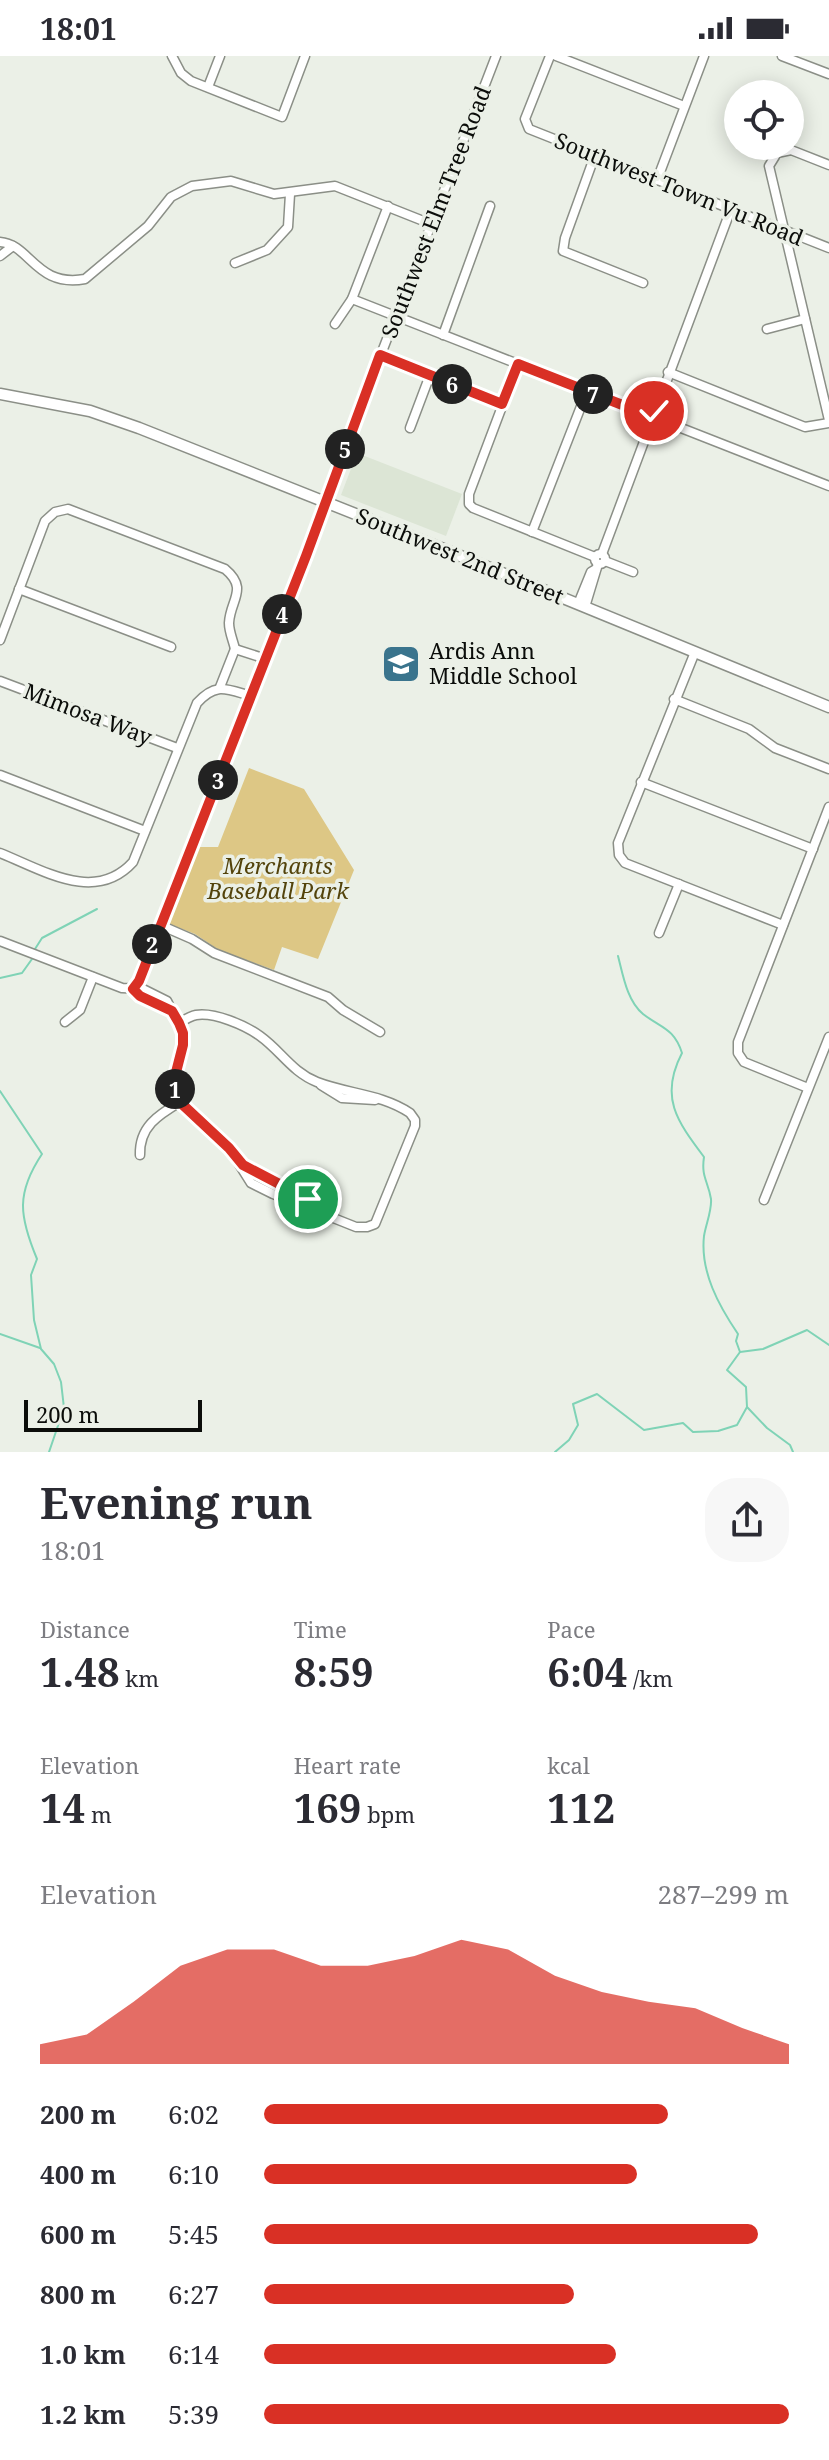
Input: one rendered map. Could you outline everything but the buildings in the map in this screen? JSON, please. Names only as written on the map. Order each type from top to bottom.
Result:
[{"type":"main road","name":"Southwest 2nd Street","points":[[0,394],[105,415],[829,707]]},
{"type":"street","points":[[172,56],[181,73],[191,81],[282,117],[305,56]]},
{"type":"street","points":[[208,87],[220,56]]},
{"type":"street","name":"Southwest Elm Tree Road","points":[[133,989],[139,981],[266,659],[496,56]]},
{"type":"street","name":"Southwest Town Vu Road","points":[[550,56],[525,119],[529,129],[829,248]]},
{"type":"street","points":[[556,56],[684,106]]},
{"type":"street","points":[[782,56],[829,74]]},
{"type":"street","points":[[657,180],[702,61]]},
{"type":"street","points":[[668,372],[805,427],[829,422],[769,166],[775,155],[791,150],[829,165]]},
{"type":"street","points":[[595,155],[562,246],[563,251],[643,283]]},
{"type":"street","points":[[0,242],[13,246],[42,271],[73,281],[85,279],[148,226],[171,197],[192,186],[231,181],[274,194],[335,186],[431,224]]},
{"type":"street","points":[[235,263],[267,250],[288,227],[290,194]]},
{"type":"street","points":[[335,324],[352,299],[388,206]]},
{"type":"street","points":[[443,335],[490,206]]},
{"type":"street","points":[[582,605],[597,574],[599,561],[668,372],[731,209]]},
{"type":"street","points":[[0,256],[13,246]]},
{"type":"street","points":[[352,299],[829,486]]},
{"type":"street","points":[[767,329],[805,319]]},
{"type":"street","points":[[380,355],[502,404]]},
{"type":"street","points":[[518,364],[469,494],[469,504],[599,561],[633,572]]},
{"type":"street","points":[[410,428],[430,375]]},
{"type":"street","points":[[532,532],[587,391]]},
{"type":"street","points":[[0,640],[45,521],[55,512],[68,509],[225,569],[232,575],[238,589],[229,619],[235,649],[220,687]]},
{"type":"street","points":[[19,589],[171,647]]},
{"type":"street","points":[[235,649],[266,659]]},
{"type":"street","points":[[692,651],[618,843],[619,855],[625,863],[783,925]]},
{"type":"street","name":"Mimosa Way","points":[[0,681],[177,748]]},
{"type":"street","points":[[0,853],[70,881],[87,884],[120,875],[133,862],[197,703],[206,692],[220,687],[251,696]]},
{"type":"street","points":[[674,699],[749,729],[775,748],[829,769]]},
{"type":"street","points":[[0,775],[145,831]]},
{"type":"street","points":[[641,782],[813,849]]},
{"type":"street","points":[[808,1088],[744,1062],[738,1053],[738,1042],[829,807]]},
{"type":"street","points":[[659,933],[679,884]]},
{"type":"street","points":[[160,925],[214,953],[328,997],[343,1010],[380,1032]]},
{"type":"street","points":[[0,941],[122,988],[133,989],[140,996],[172,1011],[183,1033],[173,1084],[180,1102],[243,1165],[299,1192],[331,1217],[356,1227],[375,1224],[415,1126],[410,1113],[381,1100],[342,1098],[287,1063],[259,1035],[235,1024],[214,1016],[195,1015],[179,1023]]},
{"type":"street","points":[[65,1022],[80,1010],[93,977]]},
{"type":"street","points":[[764,1200],[829,1037]]},
{"type":"street","points":[[140,1155],[143,1133],[159,1114],[180,1102]]},
{"type":"shaded area","points":[[357,453],[462,494],[446,536],[341,495]]},
{"type":"green space","name":"Merchants Baseball Park","points":[[249,768],[304,789],[354,870],[318,959],[282,947],[274,970],[219,950],[195,934],[169,924],[198,847],[218,847]]},
{"type":"waterway","points":[[35,949],[42,938],[97,909]]},
{"type":"waterway","points":[[618,956],[633,1002],[643,1014],[671,1033],[682,1053],[672,1083],[674,1108],[704,1157],[704,1174],[711,1203],[704,1236],[705,1263],[718,1300],[738,1334],[736,1341],[740,1352]]},
{"type":"waterway","points":[[0,978],[22,973],[32,959]]},
{"type":"waterway","points":[[0,1091],[42,1154],[28,1181],[23,1205],[27,1230],[37,1259],[31,1275],[34,1320],[41,1349],[54,1364],[61,1382],[64,1408],[49,1452]]},
{"type":"waterway","points":[[555,1452],[569,1440],[578,1425],[573,1404],[597,1394],[644,1430],[683,1423],[693,1432],[718,1431],[737,1425],[747,1407],[746,1387],[727,1370],[740,1352],[763,1349],[807,1330],[829,1345]]},
{"type":"waterway","points":[[0,1334],[40,1348]]},
{"type":"waterway","points":[[747,1407],[767,1428],[790,1445],[793,1452]]},
{"type":"place","name":"Ardis Ann Middle School","points":[[401,664]]},
{"type":"route","points":[[308,1199],[243,1165],[183,1105],[173,1084],[183,1045],[179,1023],[172,1011],[140,996],[133,989],[139,981],[306,556],[380,355],[502,404],[518,364],[653,417],[654,411]]}]
